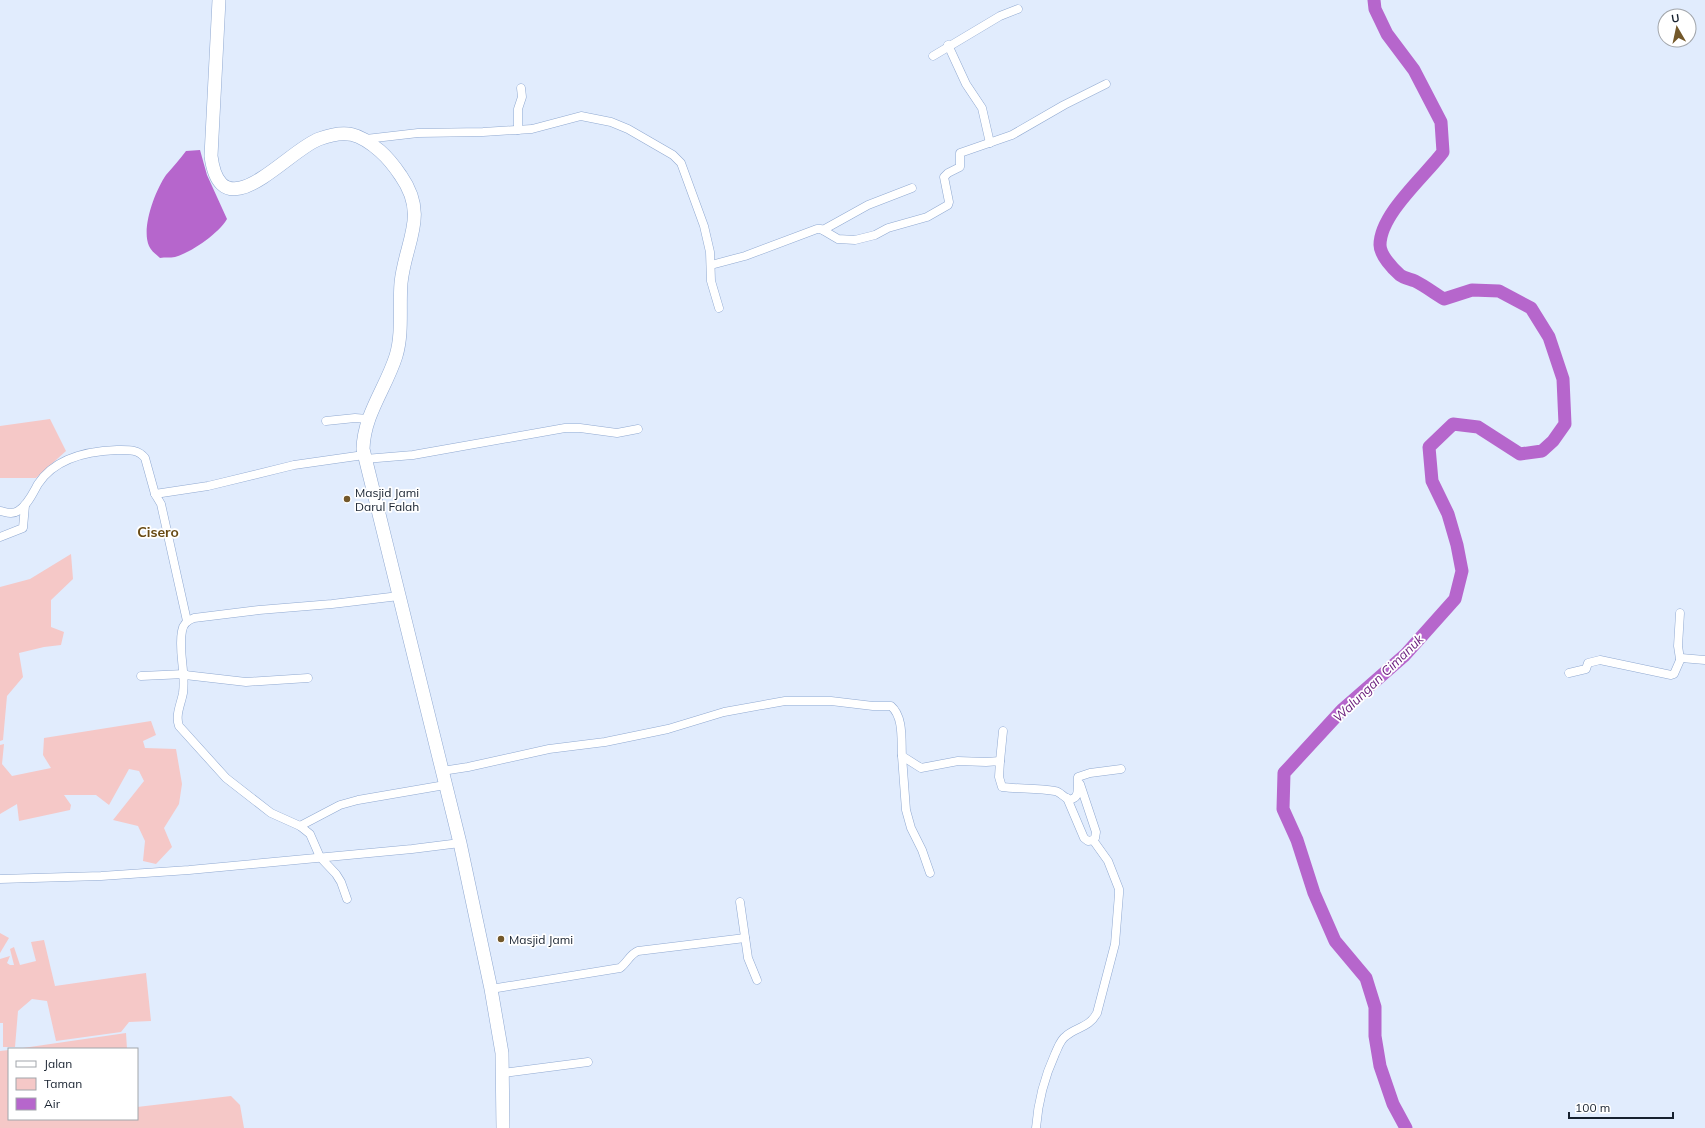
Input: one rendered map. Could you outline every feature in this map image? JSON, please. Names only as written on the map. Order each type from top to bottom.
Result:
[{"type":"main road","points":[[219,0],[211,156],[214,170],[221,184],[233,189],[241,189],[249,186],[259,181],[311,142],[322,138],[347,134],[366,139],[382,152],[393,164],[409,189],[413,199],[415,220],[401,282],[400,337],[397,352],[368,419],[364,438],[364,457],[460,843],[491,989],[501,1042],[503,1073],[503,1128]]},
{"type":"street","points":[[933,56],[1000,16],[1018,9]]},
{"type":"street","points":[[948,46],[966,84],[982,108],[990,143]]},
{"type":"street","points":[[711,265],[745,256],[817,229],[823,230],[838,239],[855,240],[875,235],[888,228],[926,217],[948,205],[949,202],[944,177],[948,173],[960,167],[960,153],[1012,135],[1070,102],[1106,84]]},
{"type":"street","points":[[518,130],[518,109],[522,97],[521,88]]},
{"type":"street","points":[[366,139],[418,133],[518,130],[545,127],[581,116],[611,122],[628,129],[673,155],[681,163],[704,226],[709,247],[711,281],[720,308]]},
{"type":"street","points":[[823,230],[868,205],[912,188]]},
{"type":"street","points":[[326,421],[355,418],[368,419]]},
{"type":"street","points":[[155,494],[208,486],[294,465],[364,457],[413,454],[564,428],[580,428],[617,433],[638,429]]},
{"type":"street","points":[[0,511],[14,513],[18,511],[25,505],[45,475],[59,464],[73,457],[108,451],[136,451],[145,458],[155,494],[161,504],[187,621],[182,631],[185,675],[183,693],[177,718],[178,725],[226,778],[271,814],[300,826],[310,834],[320,857],[336,874],[341,882],[346,899]]},
{"type":"street","points":[[0,537],[23,528],[25,505]]},
{"type":"street","points":[[187,621],[194,618],[259,610],[339,604],[399,596]]},
{"type":"street","points":[[1569,673],[1586,669],[1588,663],[1600,660],[1671,675],[1674,674],[1680,659],[1678,646],[1680,613]]},
{"type":"street","points":[[1680,659],[1705,660]]},
{"type":"street","points":[[141,676],[185,675],[246,682],[308,678]]},
{"type":"street","points":[[442,771],[474,766],[549,749],[605,742],[668,728],[724,712],[785,701],[831,701],[873,706],[891,706],[896,710],[899,719],[906,810],[911,828],[922,850],[930,873]]},
{"type":"street","points":[[1003,731],[999,777],[999,783],[1002,787],[1055,791],[1066,798],[1072,799],[1076,797],[1078,777]]},
{"type":"street","points":[[902,756],[921,768],[958,761],[1000,761]]},
{"type":"street","points":[[1078,777],[1090,773],[1121,769]]},
{"type":"street","points":[[1078,777],[1096,832],[1093,840]]},
{"type":"street","points":[[300,826],[340,805],[358,800],[445,785]]},
{"type":"street","points":[[1066,798],[1084,838],[1093,840]]},
{"type":"street","points":[[1036,1128],[1038,1107],[1048,1068],[1065,1036],[1082,1028],[1094,1018],[1097,1013],[1115,944],[1120,906],[1119,889],[1108,861],[1093,840]]},
{"type":"street","points":[[0,879],[134,874],[460,843]]},
{"type":"street","points":[[740,902],[749,962],[757,980]]},
{"type":"street","points":[[491,989],[620,968],[633,953],[638,951],[745,938]]},
{"type":"street","points":[[503,1073],[588,1062]]},
{"type":"green space","points":[[50,419],[66,451],[36,478],[0,478],[0,426]]},
{"type":"green space","points":[[71,554],[73,579],[51,600],[51,627],[64,632],[61,645],[44,647],[19,653],[23,677],[7,696],[3,740],[0,741],[0,587],[30,579]]},
{"type":"green space","points":[[151,721],[156,735],[143,741],[145,748],[176,749],[182,784],[179,804],[164,828],[172,847],[156,864],[143,861],[145,841],[138,826],[113,820],[144,781],[139,771],[129,769],[109,805],[96,795],[64,795],[71,805],[70,810],[19,821],[17,804],[0,814],[0,745],[4,744],[2,764],[12,776],[51,768],[43,755],[44,738]]},
{"type":"green space","points":[[0,933],[9,938],[0,953]]},
{"type":"green space","points":[[44,940],[55,986],[146,973],[151,1021],[129,1022],[121,1032],[56,1041],[47,1001],[32,999],[18,1011],[15,1047],[3,1047],[3,1023],[0,1023],[0,959],[10,956],[7,963],[14,965],[10,949],[14,947],[20,965],[36,961],[31,942]]},
{"type":"green space","points":[[126,1033],[127,1048],[23,1048]]},
{"type":"green space","points":[[8,1050],[8,1120],[138,1120],[138,1107],[231,1096],[240,1105],[244,1128],[0,1128],[0,1051]]},
{"type":"water","points":[[200,150],[207,175],[227,219],[217,231],[197,247],[182,255],[160,258],[150,248],[147,238],[150,210],[166,175],[186,151]]},
{"type":"waterway","name":"Walungan Cimanuk","points":[[1374,0],[1375,9],[1387,34],[1414,70],[1441,122],[1443,152],[1395,208],[1387,221],[1382,233],[1380,245],[1382,253],[1391,266],[1400,275],[1419,283],[1444,299],[1472,290],[1499,291],[1531,308],[1549,337],[1563,379],[1565,424],[1553,441],[1542,451],[1520,454],[1478,427],[1453,424],[1429,447],[1432,481],[1448,514],[1457,545],[1462,571],[1455,599],[1405,655],[1342,710],[1284,773],[1283,809],[1297,840],[1314,893],[1335,941],[1366,978],[1375,1007],[1375,1036],[1380,1066],[1393,1104],[1406,1128]]},
{"type":"place","name":"Masjid Jami Darul Falah","points":[[347,499]]},
{"type":"place","name":"Masjid Jami","points":[[501,939]]},
{"type":"district","name":"Cisero","points":[[158,532]]}]
